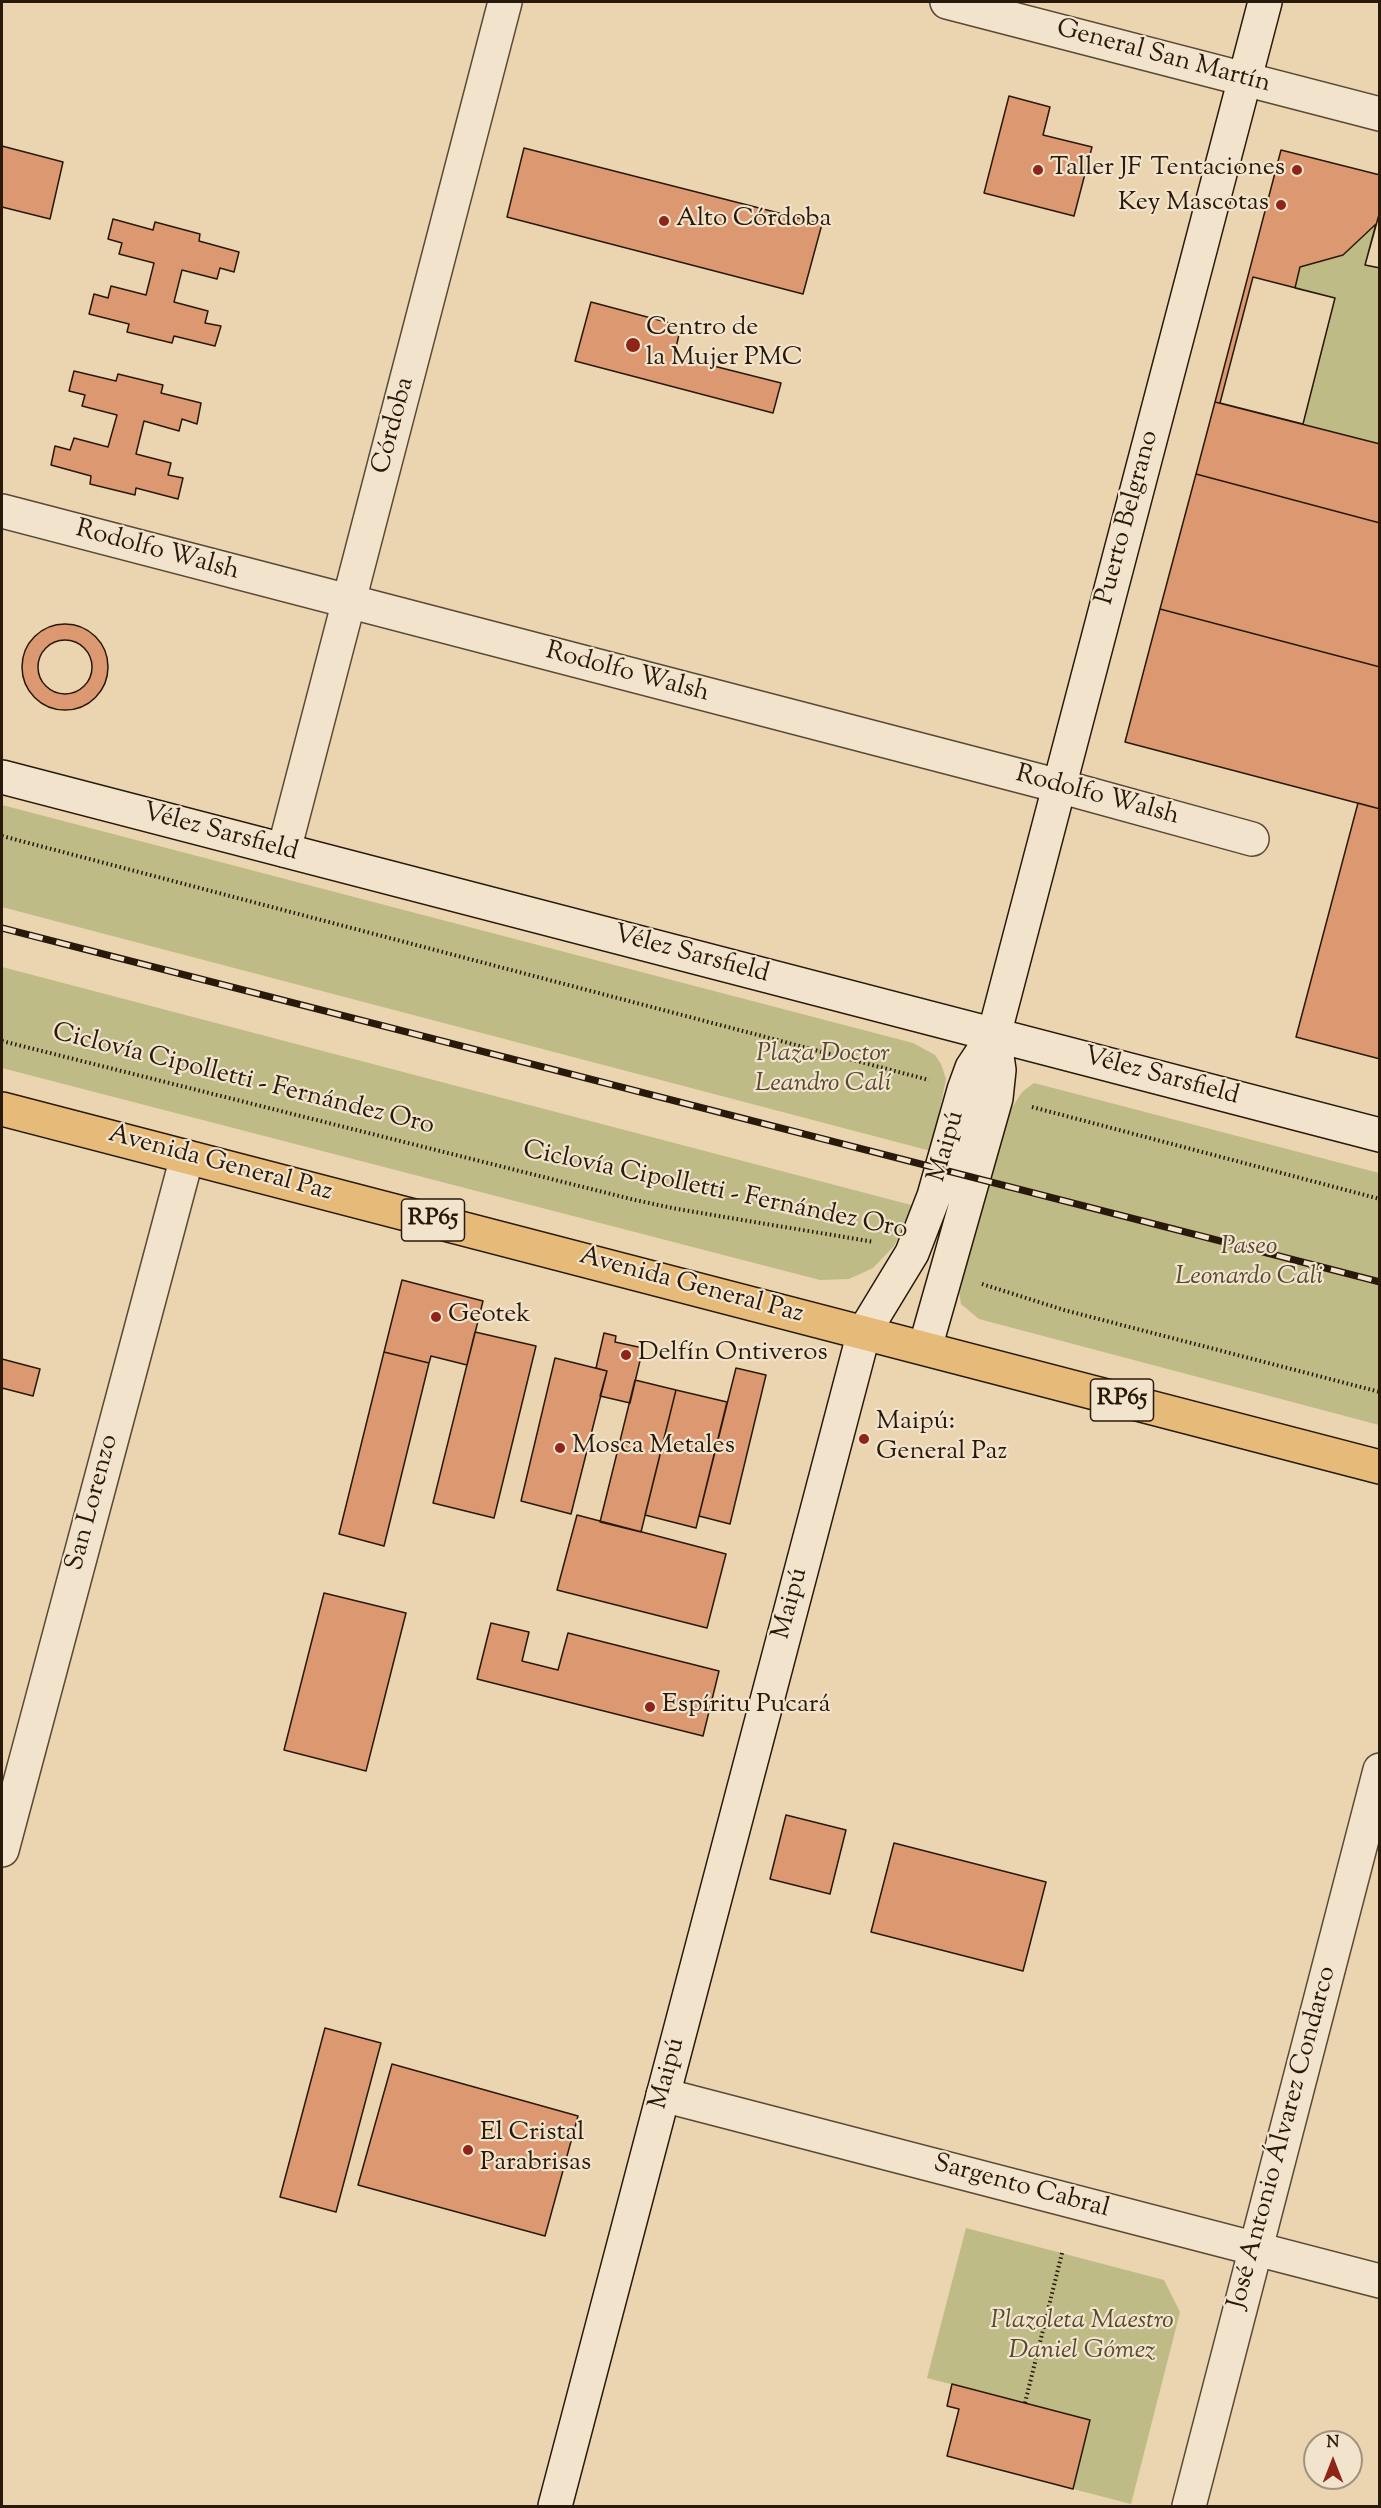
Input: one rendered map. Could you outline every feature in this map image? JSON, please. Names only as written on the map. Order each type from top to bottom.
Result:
[{"type":"main road","name":"Avenida General Paz","points":[[2,1108],[1380,1467]]},
{"type":"street","name":"Córdoba","points":[[284,850],[506,2]]},
{"type":"street","name":"General San Martín","points":[[947,2],[1380,114]]},
{"type":"street","name":"Puerto Belgrano","points":[[994,1035],[1265,2]]},
{"type":"street","name":"Rodolfo Walsh","points":[[2,511],[1059,786],[1252,839]]},
{"type":"street","name":"Vélez Sarsfield","points":[[2,777],[1380,1135]]},
{"type":"street","name":"Maipú","points":[[555,2506],[864,1332],[912,1253],[934,1196],[972,1068],[994,1035]]},
{"type":"street","name":"Maipú","points":[[925,1348],[996,1098],[999,1070],[994,1035]]},
{"type":"street","name":"San Lorenzo","points":[[2,1850],[187,1157]]},
{"type":"street","name":"José Antonio Álvarez Condarco","points":[[1189,2506],[1380,1770]]},
{"type":"street","name":"Sargento Cabral","points":[[663,2095],[1380,2281]]},
{"type":"path","points":[[2,836],[964,1090]]},
{"type":"path","name":"Ciclovía Cipolletti - Fernández Oro","points":[[2,1041],[636,1200],[677,1209],[840,1235],[912,1253]]},
{"type":"path","points":[[996,1098],[1380,1199]]},
{"type":"path","points":[[948,1268],[1007,1293],[1064,1310],[1380,1392]]},
{"type":"path","points":[[1025,2403],[1062,2253]]},
{"type":"green space","points":[[1376,224],[1365,264],[1379,268],[1379,444],[1303,424],[1335,299],[1295,288],[1300,267],[1343,255]]},
{"type":"green space","name":"Plaza Doctor Leandro Calí","points":[[2,805],[913,1043],[935,1055],[946,1079],[931,1151],[2,907]]},
{"type":"green space","points":[[2,967],[915,1206],[894,1246],[873,1268],[849,1279],[820,1280],[2,1068]]},
{"type":"green space","name":"Paseo Leonardo Cali","points":[[1034,1083],[1379,1173],[1379,1425],[979,1319],[961,1304],[958,1284],[1008,1114],[1022,1092]]},
{"type":"green space","name":"Plazoleta Maestro Daniel Gómez","points":[[966,2228],[1164,2280],[1180,2312],[1131,2504],[1073,2489],[1090,2420],[927,2378]]},
{"type":"building","name":"Taller JF","points":[[1009,96],[1050,107],[1043,135],[1092,147],[1074,216],[984,193]]},
{"type":"building","points":[[2,146],[63,162],[50,219],[2,207]]},
{"type":"building","name":"Alto Córdoba","points":[[524,148],[822,224],[803,294],[507,217]]},
{"type":"building","points":[[1281,150],[1380,175],[1380,268],[1365,265],[1376,224],[1343,255],[1300,267],[1295,288],[1335,298],[1303,424],[1215,402]]},
{"type":"building","points":[[1380,211],[1380,268],[1365,265]]},
{"type":"building","points":[[113,219],[153,230],[155,222],[200,234],[199,241],[239,252],[234,272],[220,268],[217,279],[182,270],[174,302],[208,311],[205,323],[221,326],[215,346],[174,336],[172,343],[127,332],[129,324],[89,314],[94,294],[108,298],[111,286],[146,295],[154,263],[119,254],[122,243],[108,239]]},
{"type":"building","points":[[1253,277],[1335,298],[1303,424],[1220,403]]},
{"type":"building","points":[[591,302],[681,326],[674,356],[781,383],[773,413],[575,361]]},
{"type":"building","points":[[74,371],[116,381],[118,374],[163,385],[161,393],[201,403],[197,424],[182,419],[179,431],[144,421],[136,454],[171,463],[168,475],[183,478],[178,499],[136,488],[135,495],[90,484],[91,476],[51,465],[55,446],[70,450],[74,438],[108,447],[117,415],[82,406],[85,395],[69,391]]},
{"type":"building","points":[[1215,402],[1380,444],[1380,523],[1196,474]]},
{"type":"building","points":[[1196,474],[1380,523],[1380,667],[1160,609]]},
{"type":"building","points":[[1160,609],[1380,667],[1380,809],[1125,742]]},
{"type":"building","points":[[65,624],[89,631],[101,643],[108,667],[101,691],[89,703],[65,710],[41,703],[29,691],[22,667],[29,643],[41,631]]},
{"type":"building","points":[[65,640],[75,642],[84,648],[90,657],[92,667],[90,677],[84,686],[75,692],[65,694],[55,692],[46,686],[40,677],[38,667],[40,657],[46,648],[55,642]]},
{"type":"building","points":[[1358,803],[1380,809],[1380,1059],[1296,1037]]},
{"type":"building","name":"Geotek","points":[[402,1280],[483,1301],[467,1365],[431,1356],[429,1363],[384,1352]]},
{"type":"building","points":[[475,1332],[536,1346],[494,1518],[433,1503]]},
{"type":"building","points":[[604,1333],[616,1336],[615,1342],[643,1348],[630,1403],[600,1396],[607,1371],[596,1368]]},
{"type":"building","points":[[384,1352],[429,1363],[384,1546],[339,1534]]},
{"type":"building","name":"Mosca Metales","points":[[555,1358],[607,1371],[571,1514],[521,1501]]},
{"type":"building","points":[[2,1359],[40,1369],[33,1396],[2,1388]]},
{"type":"building","points":[[736,1368],[766,1375],[730,1524],[699,1516]]},
{"type":"building","points":[[635,1380],[676,1390],[641,1532],[600,1522]]},
{"type":"building","points":[[676,1390],[727,1402],[696,1528],[645,1515]]},
{"type":"building","points":[[577,1515],[726,1554],[707,1628],[557,1590]]},
{"type":"building","points":[[324,1593],[406,1613],[366,1771],[284,1750]]},
{"type":"building","name":"Espíritu Pucará","points":[[491,1623],[529,1632],[522,1661],[558,1670],[568,1633],[719,1671],[703,1736],[477,1679]]},
{"type":"building","points":[[786,1815],[846,1830],[830,1894],[770,1879]]},
{"type":"building","points":[[894,1843],[1046,1882],[1023,1971],[871,1932]]},
{"type":"building","points":[[325,2028],[381,2043],[336,2212],[280,2197]]},
{"type":"building","name":"El Cristal Parabrisas","points":[[392,2064],[578,2116],[545,2236],[358,2185]]},
{"type":"building","points":[[952,2384],[1090,2420],[1073,2489],[947,2456],[959,2409],[947,2406]]},
{"type":"railway","points":[[2,928],[1380,1282]]},
{"type":"place","name":"Taller JF","points":[[1038,170]]},
{"type":"place","name":"Tentaciones","points":[[1297,170]]},
{"type":"place","name":"Key Mascotas","points":[[1281,205]]},
{"type":"place","name":"Alto Córdoba","points":[[664,221]]},
{"type":"place","name":"Centro de la Mujer PMC","points":[[633,345]]},
{"type":"place","name":"Geotek","points":[[436,1317]]},
{"type":"place","name":"Delfín Ontiveros","points":[[626,1355]]},
{"type":"place","name":"Maipú: General Paz","points":[[864,1439]]},
{"type":"place","name":"Mosca Metales","points":[[560,1448]]},
{"type":"place","name":"Espíritu Pucará","points":[[650,1707]]},
{"type":"place","name":"El Cristal Parabrisas","points":[[468,2150]]}]
